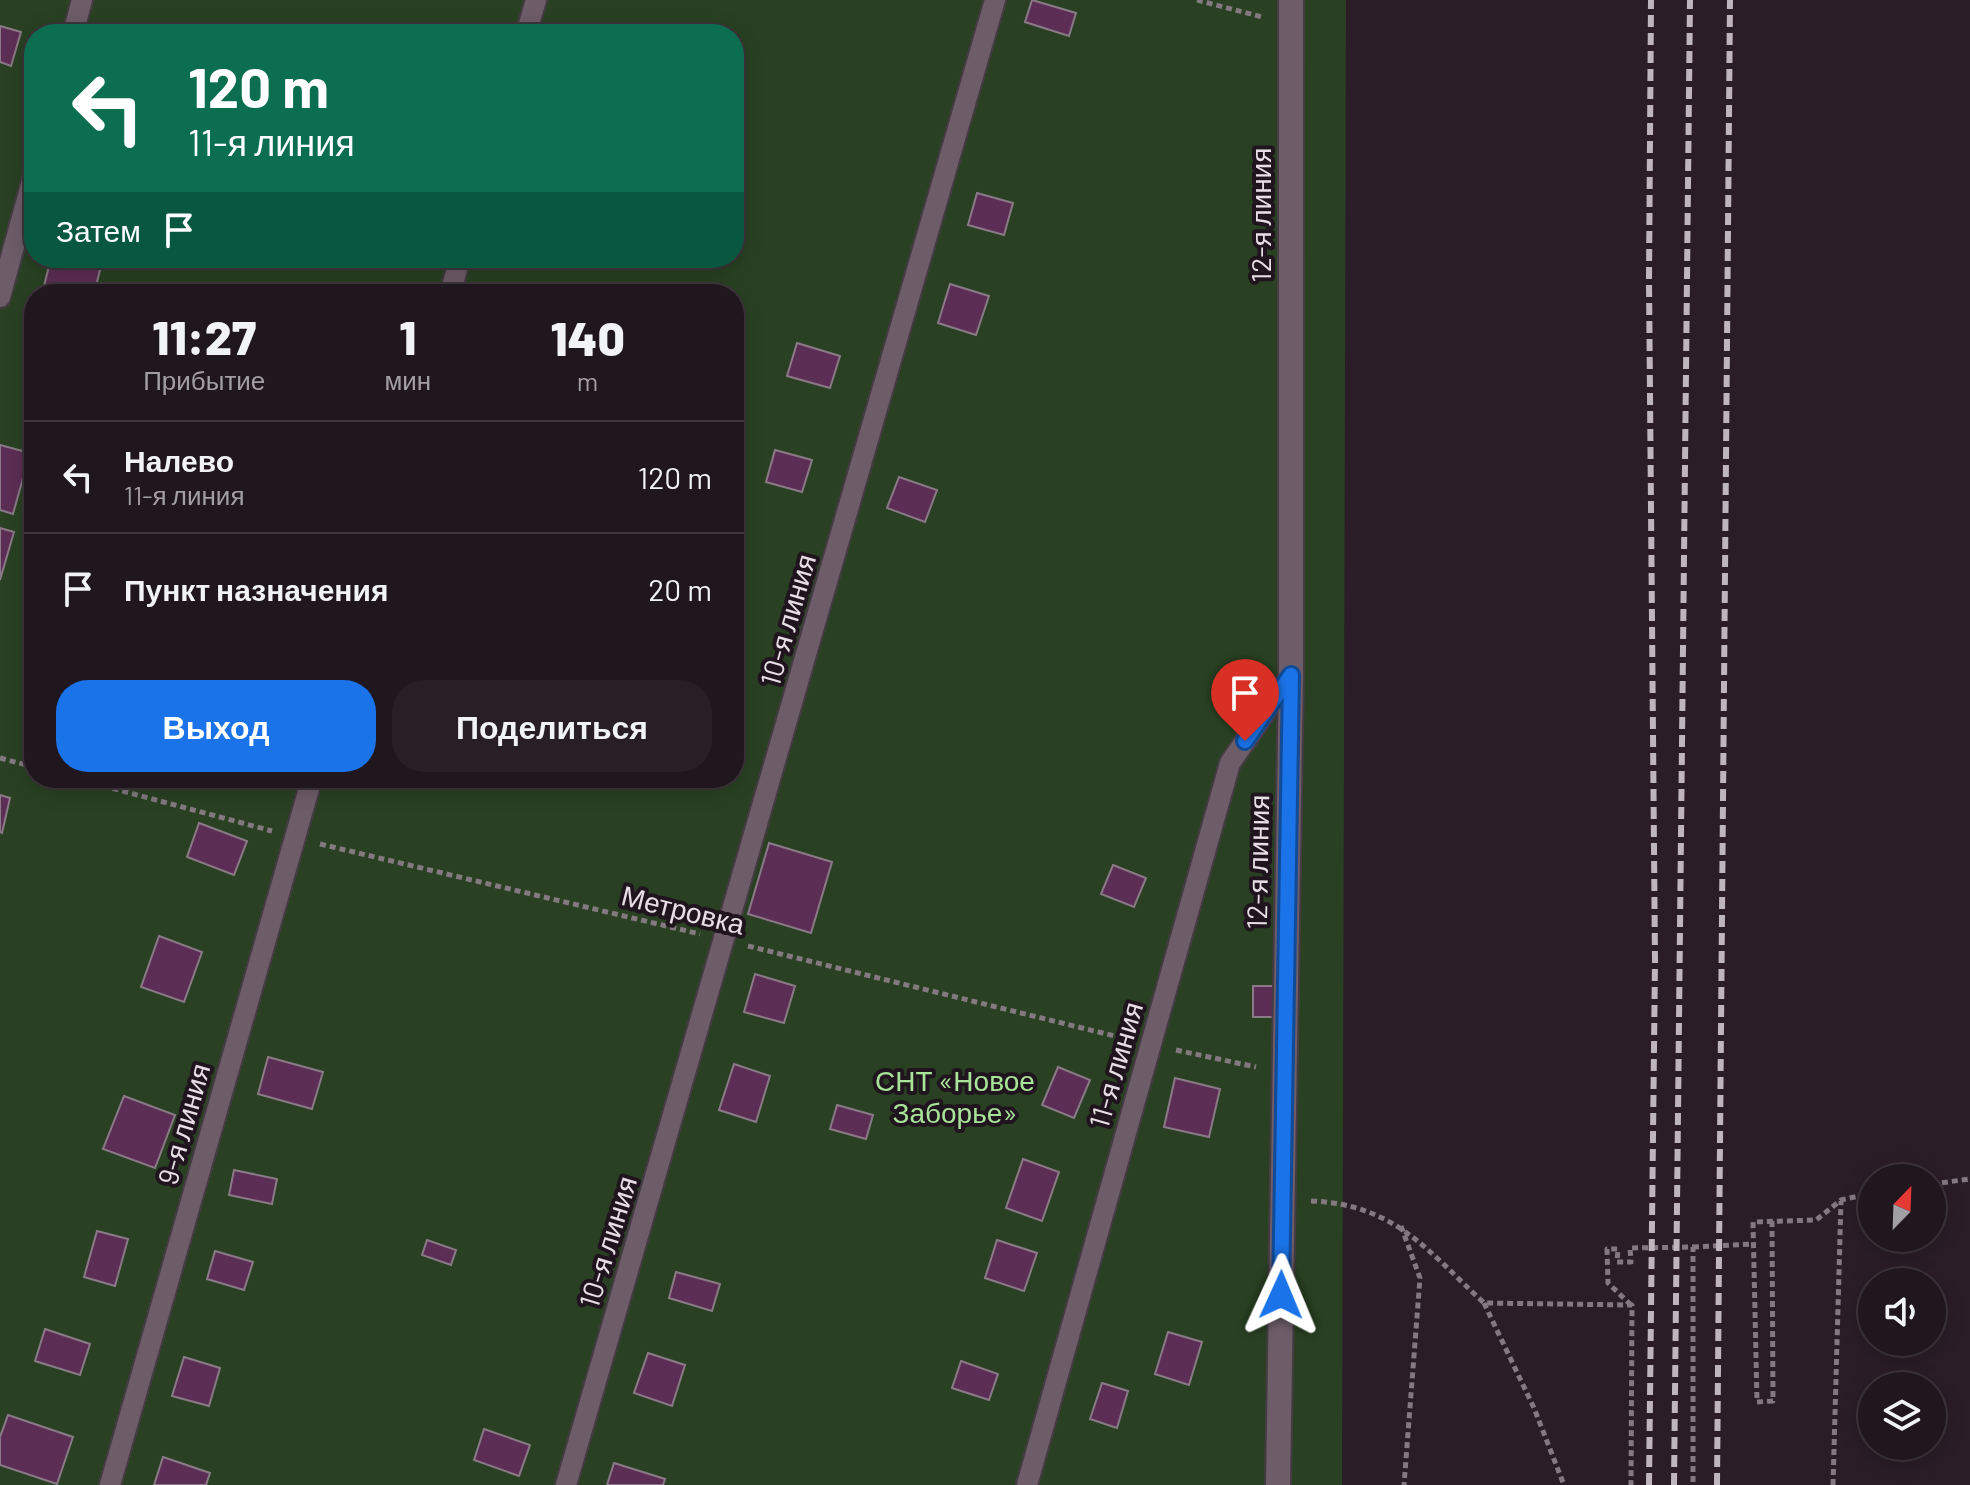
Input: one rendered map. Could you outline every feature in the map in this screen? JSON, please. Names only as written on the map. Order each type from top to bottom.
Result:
[{"type":"street","name":"12-я линия","points":[[1278,1485],[1291,675],[1291,12]]},
{"type":"lane","points":[[76,24],[82,0]]},
{"type":"lane","points":[[529,24],[536,0]]},
{"type":"lane","name":"10-я линия","points":[[566,1485],[995,0]]},
{"type":"lane","points":[[0,297],[24,210]]},
{"type":"lane","name":"11-я линия","points":[[1027,1485],[1230,763],[1291,675]]},
{"type":"lane","name":"9-я линия","points":[[110,1485],[309,788]]},
{"type":"path","points":[[1197,0],[1291,12]]},
{"type":"path","points":[[0,758],[24,764]]},
{"type":"path","name":"Метровка","points":[[111,788],[295,838],[1151,1045],[1285,1073]]},
{"type":"path","points":[[1946,1182],[1970,1179]]},
{"type":"path","points":[[1772,1221],[1773,1401],[1757,1402],[1753,1222],[1772,1221],[1816,1220],[1841,1200],[1858,1196]]},
{"type":"path","points":[[1283,1200],[1343,1202],[1401,1226],[1484,1303],[1534,1408],[1564,1485]]},
{"type":"path","points":[[1833,1485],[1841,1200]]},
{"type":"path","points":[[1401,1226],[1420,1278],[1404,1485]]},
{"type":"path","points":[[1631,1485],[1632,1305],[1608,1283],[1607,1249],[1618,1249],[1617,1262],[1631,1262],[1630,1248],[1753,1244]]},
{"type":"path","points":[[1693,1247],[1693,1485]]},
{"type":"path","points":[[1484,1303],[1632,1305]]},
{"type":"green space","name":"СНТ «Новое Заборье»","points":[[0,0],[1346,0],[1342,1485],[0,1485]]},
{"type":"building","points":[[1032,0],[1076,13],[1069,36],[1025,22]]},
{"type":"building","points":[[0,26],[21,32],[11,66],[0,62]]},
{"type":"building","points":[[977,193],[1013,203],[1004,235],[968,225]]},
{"type":"building","points":[[48,268],[100,268],[96,284],[44,284]]},
{"type":"building","points":[[950,284],[989,296],[976,335],[938,323]]},
{"type":"building","points":[[797,343],[840,356],[830,388],[787,376]]},
{"type":"building","points":[[0,445],[24,451],[24,475],[13,514],[0,510]]},
{"type":"building","points":[[775,450],[812,460],[802,492],[766,482]]},
{"type":"building","points":[[899,477],[937,490],[925,522],[887,508]]},
{"type":"building","points":[[0,528],[14,532],[0,580]]},
{"type":"building","points":[[0,795],[10,798],[2,833],[0,832]]},
{"type":"building","points":[[199,823],[247,841],[234,875],[187,857]]},
{"type":"building","points":[[769,843],[832,862],[811,933],[748,914]]},
{"type":"building","points":[[1113,865],[1146,878],[1134,907],[1101,894]]},
{"type":"building","points":[[159,936],[202,952],[184,1002],[141,987]]},
{"type":"building","points":[[755,974],[795,986],[784,1023],[744,1012]]},
{"type":"building","points":[[1253,986],[1276,986],[1276,1017],[1253,1017]]},
{"type":"building","points":[[268,1057],[323,1072],[312,1109],[258,1094]]},
{"type":"building","points":[[734,1064],[770,1076],[756,1122],[719,1110]]},
{"type":"building","points":[[1058,1067],[1090,1080],[1074,1118],[1042,1105]]},
{"type":"building","points":[[1175,1078],[1220,1089],[1209,1137],[1164,1127]]},
{"type":"building","points":[[124,1096],[175,1115],[155,1168],[103,1149]]},
{"type":"building","points":[[837,1105],[873,1115],[866,1139],[830,1129]]},
{"type":"building","points":[[1023,1159],[1059,1172],[1042,1221],[1006,1208]]},
{"type":"building","points":[[234,1170],[277,1179],[272,1204],[229,1195]]},
{"type":"building","points":[[97,1231],[128,1239],[115,1286],[84,1277]]},
{"type":"building","points":[[427,1240],[456,1250],[451,1265],[422,1255]]},
{"type":"building","points":[[997,1240],[1037,1253],[1024,1291],[985,1278]]},
{"type":"building","points":[[215,1251],[253,1262],[244,1290],[207,1279]]},
{"type":"building","points":[[676,1272],[720,1284],[712,1311],[669,1298]]},
{"type":"building","points":[[45,1329],[90,1344],[80,1375],[35,1361]]},
{"type":"building","points":[[1168,1332],[1202,1342],[1189,1385],[1155,1374]]},
{"type":"building","points":[[648,1353],[685,1365],[672,1406],[634,1393]]},
{"type":"building","points":[[184,1357],[220,1368],[209,1406],[172,1396]]},
{"type":"building","points":[[961,1361],[998,1374],[989,1400],[952,1388]]},
{"type":"building","points":[[1102,1383],[1128,1391],[1117,1428],[1090,1419]]},
{"type":"building","points":[[8,1415],[73,1437],[57,1484],[0,1465],[0,1437]]},
{"type":"building","points":[[484,1429],[530,1445],[519,1476],[474,1460]]},
{"type":"building","points":[[163,1457],[210,1473],[206,1485],[154,1485]]},
{"type":"building","points":[[614,1463],[665,1479],[663,1485],[607,1485]]},
{"type":"railway","points":[[1649,1485],[1655,961],[1649,280],[1651,0]]},
{"type":"railway","points":[[1674,1485],[1690,0]]},
{"type":"railway","points":[[1717,1485],[1730,0]]},
{"type":"route","points":[[1245,741],[1291,675],[1281,1295]]}]
